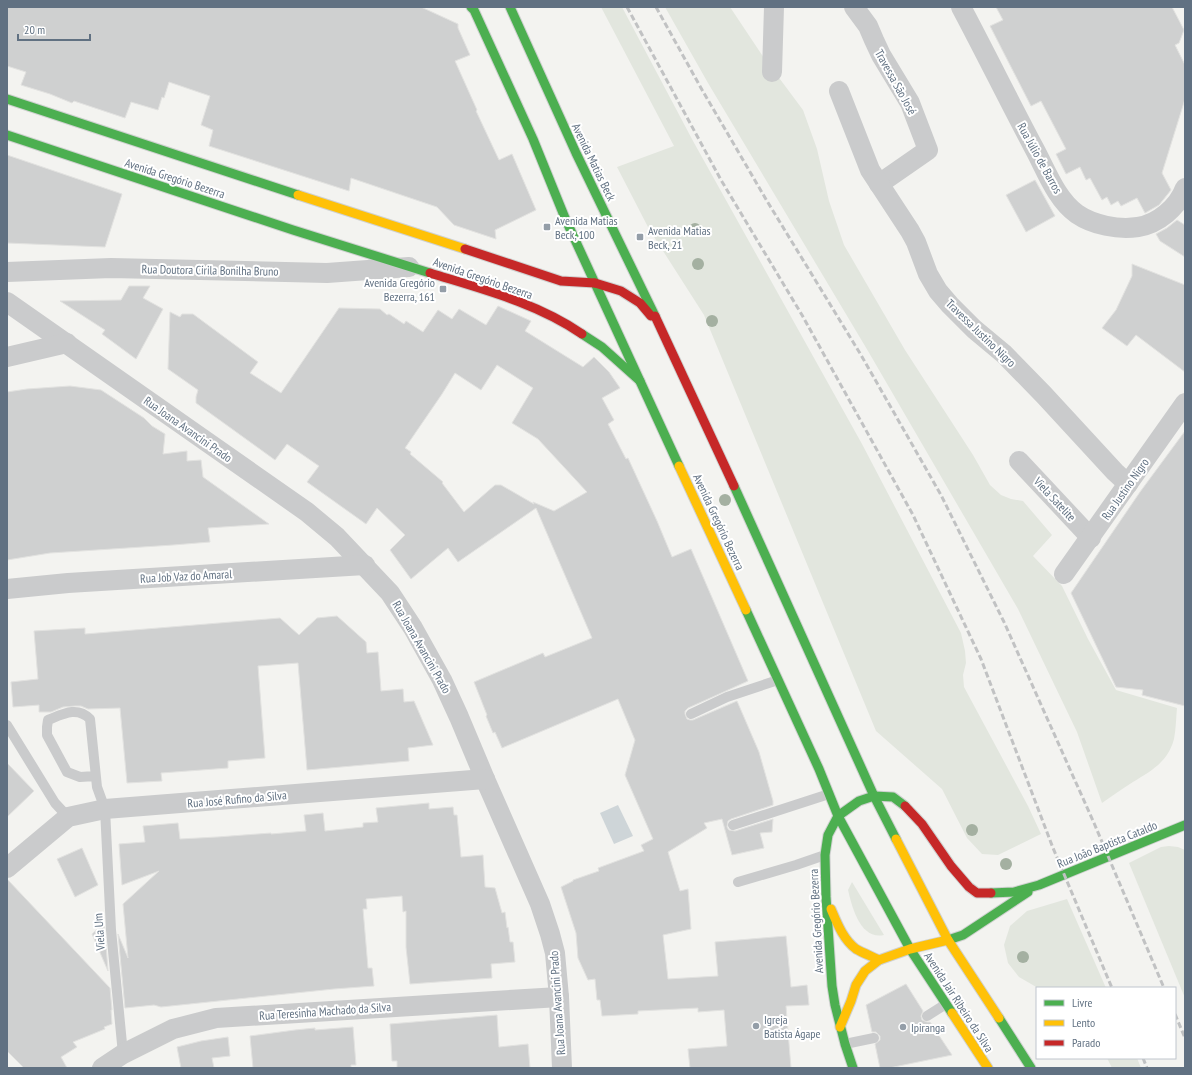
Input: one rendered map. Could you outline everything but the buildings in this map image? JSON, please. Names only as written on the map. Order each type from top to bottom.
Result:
[{"type":"main road","points":[[471,7],[474,10],[533,139],[565,218],[640,382]]},
{"type":"main road","name":"Avenida Matias Beck","points":[[510,7],[576,153],[660,326]]},
{"type":"main road","name":"Avenida Gregório Bezerra","points":[[7,99],[561,281],[595,283],[621,292],[640,304],[660,326]]},
{"type":"main road","name":"Avenida Gregório Bezerra","points":[[7,135],[293,230],[506,296],[565,322],[602,347],[640,382],[819,769],[838,816],[910,949]]},
{"type":"main road","points":[[660,326],[771,566],[874,796],[948,940],[910,949],[880,960],[865,971],[856,984],[851,1001],[840,1027]]},
{"type":"main road","name":"Avenida Gregório Bezerra","points":[[852,1068],[840,1027],[832,986],[826,897],[825,855],[828,835],[838,816],[859,801],[874,796]]},
{"type":"main road","name":"Rua João Baptista Cataldo","points":[[874,796],[893,797],[907,807],[922,824],[951,866],[976,893],[1014,892],[1039,885],[1185,825]]},
{"type":"main road","name":"Rua João Baptista Cataldo","points":[[948,940],[963,935],[1039,885]]},
{"type":"main road","points":[[826,897],[841,930],[853,946],[880,960]]},
{"type":"main road","name":"Avenida Jair Ribeiro da Silva","points":[[948,940],[1032,1068]]},
{"type":"main road","name":"Avenida Jair Ribeiro da Silva","points":[[910,949],[988,1068]]},
{"type":"street","points":[[772,72],[774,7]]},
{"type":"street","name":"Travessa São José","points":[[854,7],[868,26],[876,45],[910,103],[928,150],[879,184]]},
{"type":"street","name":"Rua Júlio de Barros","points":[[961,7],[1055,188],[1064,202],[1076,213],[1087,220],[1115,227],[1128,229],[1143,226],[1155,222],[1168,212],[1176,204],[1185,188]]},
{"type":"street","name":"Travessa Justino Nigro","points":[[839,91],[870,170],[916,242],[928,274],[938,291],[974,330],[1004,354],[1128,484]]},
{"type":"street","name":"Rua Doutora Cirila Bonilha Bruno","points":[[7,272],[111,268],[328,273],[412,267]]},
{"type":"street","name":"Rua Joana Avancini Prado","points":[[7,302],[307,512],[337,537],[390,593],[413,628],[442,680],[540,904],[555,953],[559,997],[562,1068]]},
{"type":"street","points":[[7,357],[67,343]]},
{"type":"street","name":"Rua Justino Nigro","points":[[1064,574],[1091,538],[1185,403]]},
{"type":"street","name":"Viela Satelite","points":[[1019,461],[1091,538]]},
{"type":"street","name":"Rua Job Vaz do Amaral","points":[[7,590],[68,583],[365,565]]},
{"type":"street","name":"Rua José Rufino da Silva","points":[[7,868],[68,817],[105,809],[485,779]]},
{"type":"street","name":"Rua Teresinha Machado da Silva","points":[[102,1068],[123,1054],[173,1029],[216,1018],[559,997]]},
{"type":"lane","points":[[691,714],[727,697],[778,680]]},
{"type":"lane","name":"Viela Um","points":[[95,776],[80,777],[67,772],[47,735],[48,720],[66,713],[79,712],[85,714],[90,719],[95,776],[97,787],[105,809],[111,930],[123,1054]]},
{"type":"lane","points":[[7,725],[55,803],[68,817]]},
{"type":"lane","points":[[733,825],[829,794]]},
{"type":"lane","points":[[738,882],[825,855]]},
{"type":"lane","points":[[927,1016],[946,1004]]},
{"type":"lane","points":[[845,1044],[874,1038]]},
{"type":"shaded area","points":[[601,7],[622,7],[693,141],[862,444],[961,633],[966,663],[963,675],[964,687],[1028,806],[1041,834],[998,855],[982,854],[967,838],[942,789],[876,731],[704,315],[649,229],[617,167],[674,146]]},
{"type":"shaded area","points":[[665,7],[730,7],[762,55],[803,110],[817,149],[829,201],[844,245],[905,350],[973,455],[990,485],[1001,495],[1011,499],[1023,501],[1052,535],[1033,556],[1062,586],[1088,639],[1116,690],[1177,708],[1174,739],[1168,754],[1152,770],[1102,803],[1077,732],[1018,609],[868,351],[708,83]]},
{"type":"shaded area","points":[[618,805],[633,836],[614,844],[600,813]]},
{"type":"shaded area","points":[[1161,847],[1178,847],[1185,850],[1185,998],[1129,863]]},
{"type":"shaded area","points":[[852,882],[884,935],[876,935],[869,932],[858,921],[848,890]]},
{"type":"shaded area","points":[[1067,899],[1106,987],[1036,987],[1019,977],[1008,963],[1004,945],[1010,926],[1027,911]]},
{"type":"shaded area","points":[[1108,1059],[1137,1059],[1141,1068],[1112,1068]]},
{"type":"railway","points":[[627,7],[721,180],[802,315],[913,515],[981,659],[1053,848],[1112,987]]},
{"type":"railway","points":[[656,7],[701,88],[767,201],[861,355],[941,495],[1004,622],[1094,823],[1164,987]]},
{"type":"railway","points":[[1176,1016],[1185,1038]]},
{"type":"railway","points":[[1143,1059],[1147,1068]]},
{"type":"traffic: fast","points":[[471,7],[474,10],[533,139],[565,218],[679,466]]},
{"type":"traffic: fast","points":[[510,7],[576,153],[655,316]]},
{"type":"traffic: fast","points":[[7,99],[298,195]]},
{"type":"traffic: fast","points":[[7,135],[293,230],[430,273]]},
{"type":"traffic: fast","points":[[582,334],[602,347],[640,381]]},
{"type":"traffic: fast","points":[[734,486],[874,796],[896,839]]},
{"type":"traffic: fast","points":[[746,610],[819,769],[838,816],[910,949],[952,1013]]},
{"type":"traffic: fast","points":[[853,1068],[835,1005],[832,986],[826,897],[825,855],[828,835],[838,816],[859,801],[874,796],[893,797],[905,806]]},
{"type":"traffic: fast","points":[[991,893],[1014,892],[1039,885],[1185,825]]},
{"type":"traffic: fast","points":[[948,940],[963,935],[1028,892]]},
{"type":"traffic: fast","points":[[999,1018],[1031,1068]]},
{"type":"traffic: slow","points":[[298,195],[465,249]]},
{"type":"traffic: slow","points":[[679,466],[746,610]]},
{"type":"traffic: slow","points":[[896,839],[948,940],[999,1018]]},
{"type":"traffic: slow","points":[[831,909],[841,930],[851,945],[879,960]]},
{"type":"traffic: slow","points":[[840,1027],[856,985],[865,971],[879,960],[910,949],[948,940]]},
{"type":"traffic: slow","points":[[952,1013],[988,1068]]},
{"type":"traffic: jam","points":[[465,249],[561,281],[595,283]]},
{"type":"traffic: jam","points":[[430,273],[489,291],[528,305],[565,323],[582,334]]},
{"type":"traffic: jam","points":[[595,283],[621,291],[640,303],[651,316]]},
{"type":"traffic: jam","points":[[655,316],[734,486]]},
{"type":"traffic: jam","points":[[905,806],[922,824],[951,866],[969,887],[977,893],[991,893]]},
{"type":"place","name":"Avenida Matias Beck, 100","points":[[547,227]]},
{"type":"place","name":"Avenida Matias Beck, 21","points":[[640,237]]},
{"type":"place","name":"Avenida Gregório Bezerra, 161","points":[[443,289]]},
{"type":"place","name":"Igreja Batista Ágape","points":[[756,1026]]},
{"type":"place","name":"Ipiranga","points":[[903,1027]]}]
